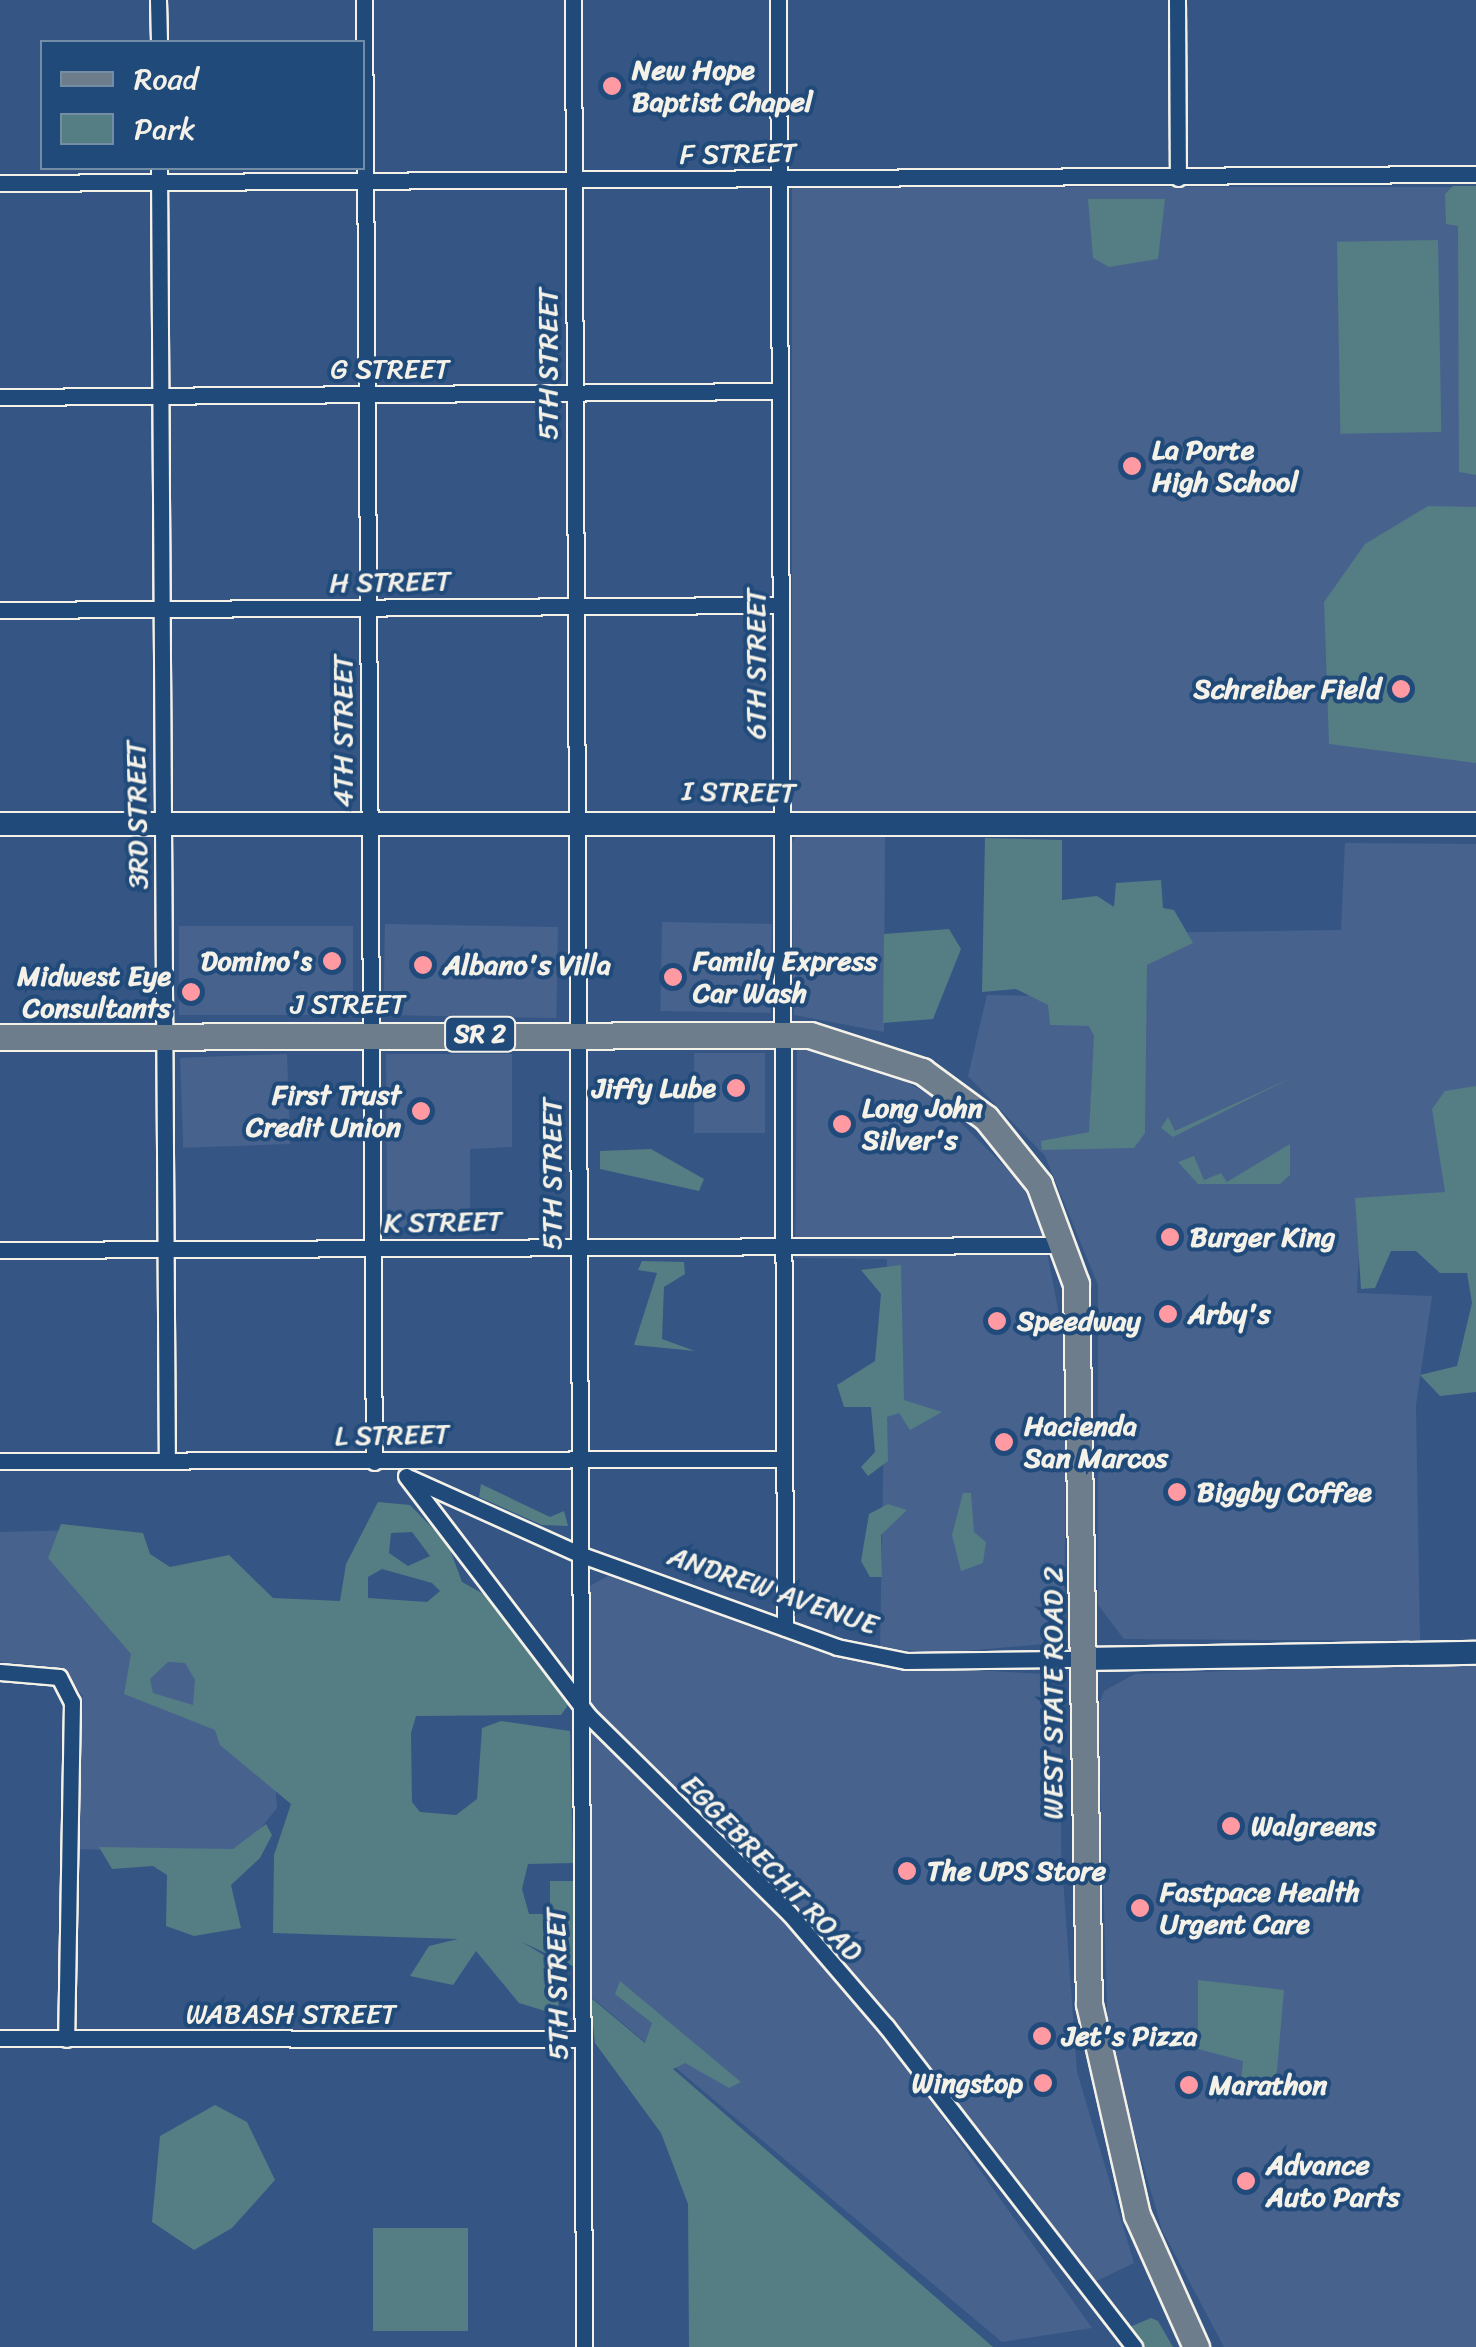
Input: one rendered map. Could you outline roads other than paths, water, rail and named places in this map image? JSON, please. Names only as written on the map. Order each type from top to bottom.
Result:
[{"type":"main road","name":"J STREET","points":[[0,1036],[782,1033],[845,1041],[922,1071],[1018,1154]]},
{"type":"main road","name":"WEST STATE ROAD 2","points":[[1018,1154],[1066,1245],[1083,1363],[1082,1658],[1094,2050],[1137,2215],[1196,2347]]},
{"type":"street","points":[[158,0],[160,40]]},
{"type":"street","name":"4TH STREET","points":[[364,0],[364,40]]},
{"type":"street","name":"5TH STREET","points":[[573,0],[584,2347]]},
{"type":"street","name":"6TH STREET","points":[[778,0],[784,1628]]},
{"type":"street","points":[[1177,0],[1178,178]]},
{"type":"street","name":"4TH STREET","points":[[365,91],[374,1462]]},
{"type":"street","name":"F STREET","points":[[0,182],[159,174],[366,182],[1476,174]]},
{"type":"street","name":"3RD STREET","points":[[159,174],[167,1461]]},
{"type":"street","name":"G STREET","points":[[0,397],[780,392]]},
{"type":"street","name":"H STREET","points":[[0,610],[781,606]]},
{"type":"street","name":"I STREET","points":[[0,824],[576,820],[1476,824]]},
{"type":"street","name":"K STREET","points":[[0,1250],[1066,1245]]},
{"type":"street","name":"L STREET","points":[[0,1461],[784,1459]]},
{"type":"street","name":"ANDREW AVENUE","points":[[374,1462],[579,1554],[784,1628],[906,1661],[1476,1652]]},
{"type":"street","name":"EGGEBRECHT ROAD","points":[[406,1476],[578,1703],[814,1941],[1134,2347]]},
{"type":"street","points":[[0,1672],[59,1677],[72,1728],[66,2039]]},
{"type":"street","name":"WABASH STREET","points":[[0,2038],[582,2039]]},
{"type":"place","name":"New Hope Baptist Chapel","points":[[612,86]]},
{"type":"place","name":"La Porte High School","points":[[1132,466]]},
{"type":"place","name":"Schreiber Field","points":[[1401,689]]},
{"type":"place","name":"Domino's","points":[[332,961]]},
{"type":"place","name":"Albano's Villa","points":[[423,965]]},
{"type":"place","name":"Family Express Car Wash","points":[[673,977]]},
{"type":"place","name":"Midwest Eye Consultants","points":[[191,992]]},
{"type":"place","name":"Jiffy Lube","points":[[736,1088]]},
{"type":"place","name":"First Trust Credit Union","points":[[421,1111]]},
{"type":"place","name":"Long John Silver's","points":[[842,1124]]},
{"type":"place","name":"Burger King","points":[[1170,1237]]},
{"type":"place","name":"Arby's","points":[[1168,1314]]},
{"type":"place","name":"Speedway","points":[[997,1321]]},
{"type":"place","name":"Hacienda San Marcos","points":[[1004,1442]]},
{"type":"place","name":"Biggby Coffee","points":[[1177,1492]]},
{"type":"place","name":"Walgreens","points":[[1231,1826]]},
{"type":"place","name":"The UPS Store","points":[[907,1871]]},
{"type":"place","name":"Fastpace Health Urgent Care","points":[[1140,1908]]},
{"type":"place","name":"Jet's Pizza","points":[[1042,2036]]},
{"type":"place","name":"Wingstop","points":[[1043,2083]]},
{"type":"place","name":"Marathon","points":[[1189,2085]]},
{"type":"place","name":"Advance Auto Parts","points":[[1246,2181]]}]
